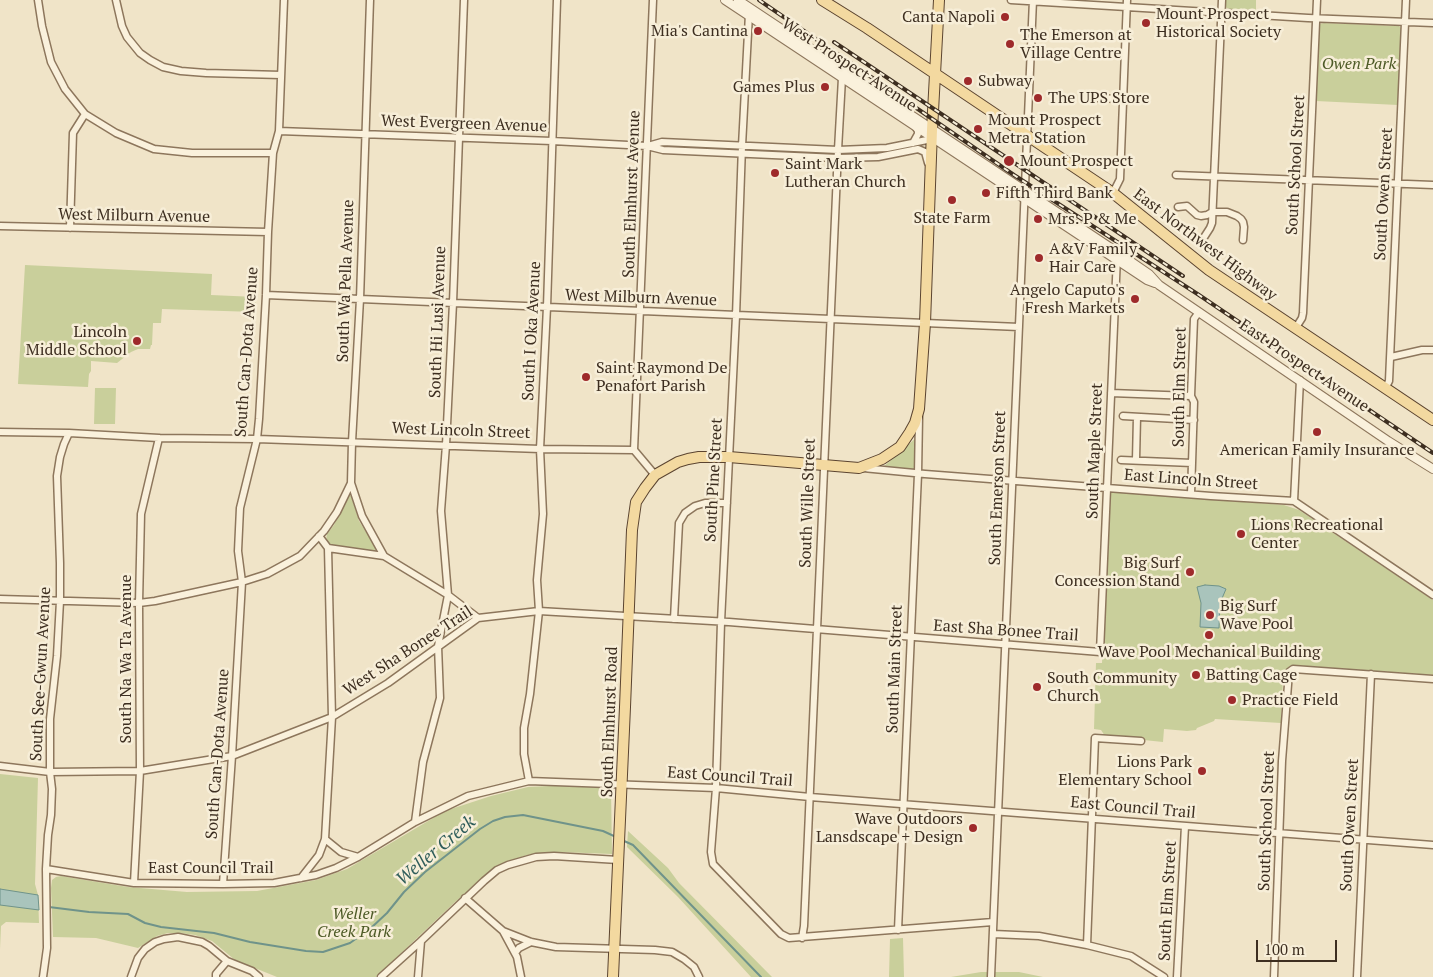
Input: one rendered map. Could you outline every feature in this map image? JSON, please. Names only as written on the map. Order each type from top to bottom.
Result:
[{"type":"main road","name":"East Northwest Highway","points":[[822,0],[836,4],[867,28],[1113,193],[1209,270],[1433,420]]},
{"type":"main road","name":"South Main Street","points":[[859,468],[882,459],[900,447],[915,423],[919,409],[925,323],[932,135],[940,0]]},
{"type":"main road","points":[[656,475],[678,462],[698,457],[859,468]]},
{"type":"main road","name":"South Elmhurst Road","points":[[613,977],[632,520],[636,502],[656,475]]},
{"type":"street","points":[[38,0],[51,62],[65,89],[85,114],[116,133],[154,149],[192,153],[273,153]]},
{"type":"street","points":[[116,0],[127,38],[140,53],[163,67],[206,73],[281,75]]},
{"type":"street","name":"South Can-Dota Avenue","points":[[222,884],[232,756],[242,582],[238,551],[240,508],[257,439],[273,153],[279,131],[284,0]]},
{"type":"street","name":"South Wa Pella Avenue","points":[[370,0],[360,299],[351,483],[362,516],[384,556]]},
{"type":"street","name":"South Hi Lusi Avenue","points":[[416,822],[423,762],[440,698],[438,646],[448,595],[440,511],[446,445],[454,303],[464,0]]},
{"type":"street","name":"South I Oka Avenue","points":[[529,781],[524,754],[524,728],[530,694],[539,611],[537,580],[543,514],[540,448],[547,308],[557,0]]},
{"type":"street","name":"South Elmhurst Avenue","points":[[634,450],[653,0]]},
{"type":"street","name":"West Prospect Avenue","points":[[725,0],[750,12],[932,135]]},
{"type":"street","name":"West Prospect Avenue","points":[[738,0],[750,12]]},
{"type":"street","points":[[1011,0],[1127,3],[1222,13],[1433,23]]},
{"type":"street","name":"South Emerson Street","points":[[991,977],[1033,0]]},
{"type":"street","points":[[1201,242],[1211,226],[1222,0]]},
{"type":"street","name":"South School Street","points":[[1295,329],[1303,313],[1317,0]]},
{"type":"street","name":"South Owen Street","points":[[1385,389],[1389,381],[1406,0]]},
{"type":"street","points":[[1113,193],[1120,180],[1121,167],[1127,3]]},
{"type":"street","name":"South Pine Street","points":[[750,12],[742,146],[712,852],[713,864],[781,934],[789,938],[802,938]]},
{"type":"street","name":"West Prospect Avenue","points":[[844,74],[915,126],[932,135]]},
{"type":"street","name":"South Wille Street","points":[[802,938],[810,797],[838,154],[844,74]]},
{"type":"street","points":[[1094,98],[1123,99]]},
{"type":"street","points":[[70,228],[73,133],[85,114]]},
{"type":"street","points":[[913,143],[918,134],[915,126]]},
{"type":"street","name":"West Evergreen Avenue","points":[[279,131],[552,141],[742,154],[838,154],[885,149],[913,143],[932,135]]},
{"type":"street","name":"East Prospect Avenue","points":[[932,135],[1117,256],[1149,274],[1160,285],[1388,441],[1433,469]]},
{"type":"street","name":"West Evergreen Avenue","points":[[647,146],[662,142],[742,146],[878,157],[918,149],[926,154],[931,171]]},
{"type":"street","points":[[1176,175],[1433,185]]},
{"type":"street","points":[[1178,207],[1187,206],[1197,215],[1201,216],[1212,212],[1227,212],[1241,218],[1244,227],[1244,240]]},
{"type":"street","name":"West Milburn Avenue","points":[[0,226],[268,232]]},
{"type":"street","name":"South Maple Street","points":[[1100,652],[1117,256]]},
{"type":"street","name":"West Milburn Avenue","points":[[266,295],[1019,327]]},
{"type":"street","name":"South Elm Street","points":[[1191,494],[1194,420],[1192,396],[1194,319],[1200,312]]},
{"type":"street","points":[[1390,357],[1416,351],[1433,350]]},
{"type":"street","points":[[1300,380],[1294,501],[1433,595]]},
{"type":"street","points":[[1111,393],[1192,396]]},
{"type":"street","name":"South Main Street","points":[[898,930],[918,474],[919,409]]},
{"type":"street","points":[[1123,416],[1194,420]]},
{"type":"street","points":[[1136,460],[1137,417]]},
{"type":"street","name":"West Lincoln Street","points":[[0,432],[634,450]]},
{"type":"street","name":"South See-Gwun Avenue","points":[[43,977],[47,948],[45,896],[52,798],[50,719],[58,656],[60,601],[57,476],[60,458],[69,433]]},
{"type":"street","name":"South Na Wa Ta Avenue","points":[[134,882],[140,771],[139,603],[141,514],[159,438]]},
{"type":"street","points":[[634,450],[656,475]]},
{"type":"street","points":[[1120,460],[1192,463]]},
{"type":"street","name":"East Lincoln Street","points":[[859,468],[918,474],[1294,501]]},
{"type":"street","points":[[0,599],[139,603],[242,582],[267,574],[300,556],[319,536],[337,512],[351,483]]},
{"type":"street","points":[[674,619],[679,523],[685,513],[695,506],[705,503],[727,504]]},
{"type":"street","points":[[302,878],[319,854],[325,839],[332,716],[328,548],[319,536]]},
{"type":"street","points":[[328,548],[384,556],[448,595],[478,618]]},
{"type":"street","name":"West Sha Bonee Trail","points":[[0,766],[50,772],[140,771],[232,756],[332,716],[388,683],[478,618],[539,611],[721,622],[911,637]]},
{"type":"street","name":"East Sha Bonee Trail","points":[[911,637],[1100,652]]},
{"type":"street","name":"South School Street","points":[[1274,977],[1282,761],[1290,672],[1293,669],[1371,674]]},
{"type":"street","points":[[1371,674],[1433,678]]},
{"type":"street","name":"South Owen Street","points":[[1357,977],[1371,674]]},
{"type":"street","points":[[1087,945],[1095,738],[1141,742]]},
{"type":"street","name":"East Council Trail","points":[[46,868],[134,882],[274,883],[302,878],[336,868],[416,822],[468,796],[529,781],[716,788],[810,797],[1433,845]]},
{"type":"street","name":"South Elm Street","points":[[1177,977],[1185,826]]},
{"type":"street","points":[[325,839],[341,852],[358,857]]},
{"type":"street","points":[[381,977],[421,942],[465,898],[498,870],[536,857],[619,856]]},
{"type":"street","points":[[465,898],[503,931],[531,942],[556,947],[672,952],[694,967],[699,977]]},
{"type":"street","points":[[802,938],[993,922]]},
{"type":"street","points":[[503,931],[517,957],[521,977]]},
{"type":"street","points":[[993,934],[1039,936],[1131,956],[1164,977]]},
{"type":"street","points":[[131,977],[138,958],[145,949],[155,942],[178,937],[198,940],[210,946],[227,961],[252,971],[259,977]]},
{"type":"street","points":[[418,977],[421,942]]},
{"type":"street","points":[[515,954],[519,948],[531,942]]},
{"type":"street","points":[[216,977],[216,974],[227,961]]},
{"type":"green space","points":[[1225,0],[1256,0],[1256,10],[1229,9],[1225,7]]},
{"type":"green space","name":"Owen Park","points":[[1324,23],[1399,26],[1402,29],[1398,105],[1316,101],[1319,26]]},
{"type":"green space","points":[[25,265],[212,274],[211,295],[256,297],[255,312],[162,309],[161,323],[153,323],[152,345],[150,349],[138,349],[117,363],[91,361],[88,387],[18,384]]},
{"type":"green space","points":[[95,388],[116,388],[115,424],[94,424]]},
{"type":"green space","points":[[917,437],[913,470],[882,468]]},
{"type":"green space","points":[[1111,492],[1284,505],[1299,510],[1433,600],[1433,675],[1291,665],[1285,671],[1283,677],[1281,723],[1215,719],[1196,730],[1164,729],[1163,742],[1105,736],[1101,730],[1094,729],[1096,663],[1102,663],[1109,495]]},
{"type":"green space","points":[[348,495],[351,496],[359,521],[376,548],[374,552],[333,547],[326,540],[327,534],[334,525]]},
{"type":"green space","points":[[0,774],[38,778],[35,884],[38,895],[39,923],[6,922],[1,926],[0,949]]},
{"type":"green space","name":"Weller Creek Park","points":[[570,785],[611,787],[612,854],[560,852],[527,855],[499,865],[455,902],[376,977],[277,977],[235,960],[212,941],[195,935],[180,933],[168,933],[157,936],[138,948],[96,938],[53,937],[51,888],[52,880],[56,877],[61,876],[128,887],[187,892],[257,891],[316,880],[347,869],[445,811],[491,796],[528,787]]},
{"type":"green space","points":[[628,831],[668,868],[679,883],[772,977],[751,977],[678,897],[627,847]]},
{"type":"green space","points":[[903,938],[904,977],[889,977],[890,939]]},
{"type":"green space","points":[[981,972],[1019,972],[1043,977],[951,977]]},
{"type":"water","name":"Big Surf Wave Pool","points":[[1205,585],[1219,586],[1226,589],[1220,603],[1219,628],[1200,627],[1201,603],[1197,587]]},
{"type":"water","points":[[0,889],[38,895],[39,910],[0,905]]},
{"type":"waterway","name":"Weller Creek","points":[[49,907],[128,914],[145,923],[161,927],[214,933],[250,942],[323,952],[350,943],[371,928],[425,872],[493,821],[505,817],[523,815],[603,831],[616,837]]},
{"type":"waterway","name":"Weller Creek","points":[[622,840],[633,845],[761,977]]},
{"type":"railway","points":[[759,0],[1014,175],[1199,295],[1433,453]]},
{"type":"railway","points":[[834,42],[1183,276]]},
{"type":"place","name":"Canta Napoli","points":[[1005,17]]},
{"type":"place","name":"Mount Prospect Historical Society","points":[[1146,23]]},
{"type":"place","name":"Mia's Cantina","points":[[758,31]]},
{"type":"place","name":"The Emerson at Village Centre","points":[[1010,44]]},
{"type":"place","name":"Subway","points":[[968,81]]},
{"type":"place","name":"Games Plus","points":[[825,87]]},
{"type":"place","name":"The UPS Store","points":[[1038,98]]},
{"type":"place","name":"Mount Prospect Metra Station","points":[[978,129]]},
{"type":"place","name":"Mount Prospect","points":[[1009,161]]},
{"type":"place","name":"Saint Mark Lutheran Church","points":[[775,173]]},
{"type":"place","name":"Fifth Third Bank","points":[[986,193]]},
{"type":"place","name":"State Farm","points":[[952,200]]},
{"type":"place","name":"Mrs. P & Me","points":[[1038,219]]},
{"type":"place","name":"A&V Family Hair Care","points":[[1039,258]]},
{"type":"place","name":"Angelo Caputo's Fresh Markets","points":[[1135,299]]},
{"type":"place","name":"Lincoln Middle School","points":[[137,341]]},
{"type":"place","name":"Saint Raymond De Penafort Parish","points":[[586,377]]},
{"type":"place","name":"American Family Insurance","points":[[1317,432]]},
{"type":"place","name":"Lions Recreational Center","points":[[1241,534]]},
{"type":"place","name":"Big Surf Concession Stand","points":[[1190,572]]},
{"type":"place","name":"Big Surf Wave Pool","points":[[1210,615]]},
{"type":"place","name":"Wave Pool Mechanical Building","points":[[1209,635]]},
{"type":"place","name":"Batting Cage","points":[[1196,675]]},
{"type":"place","name":"South Community Church","points":[[1037,687]]},
{"type":"place","name":"Practice Field","points":[[1232,700]]},
{"type":"place","name":"Lions Park Elementary School","points":[[1202,771]]},
{"type":"place","name":"Wave Outdoors Lansdscape + Design","points":[[973,828]]}]
